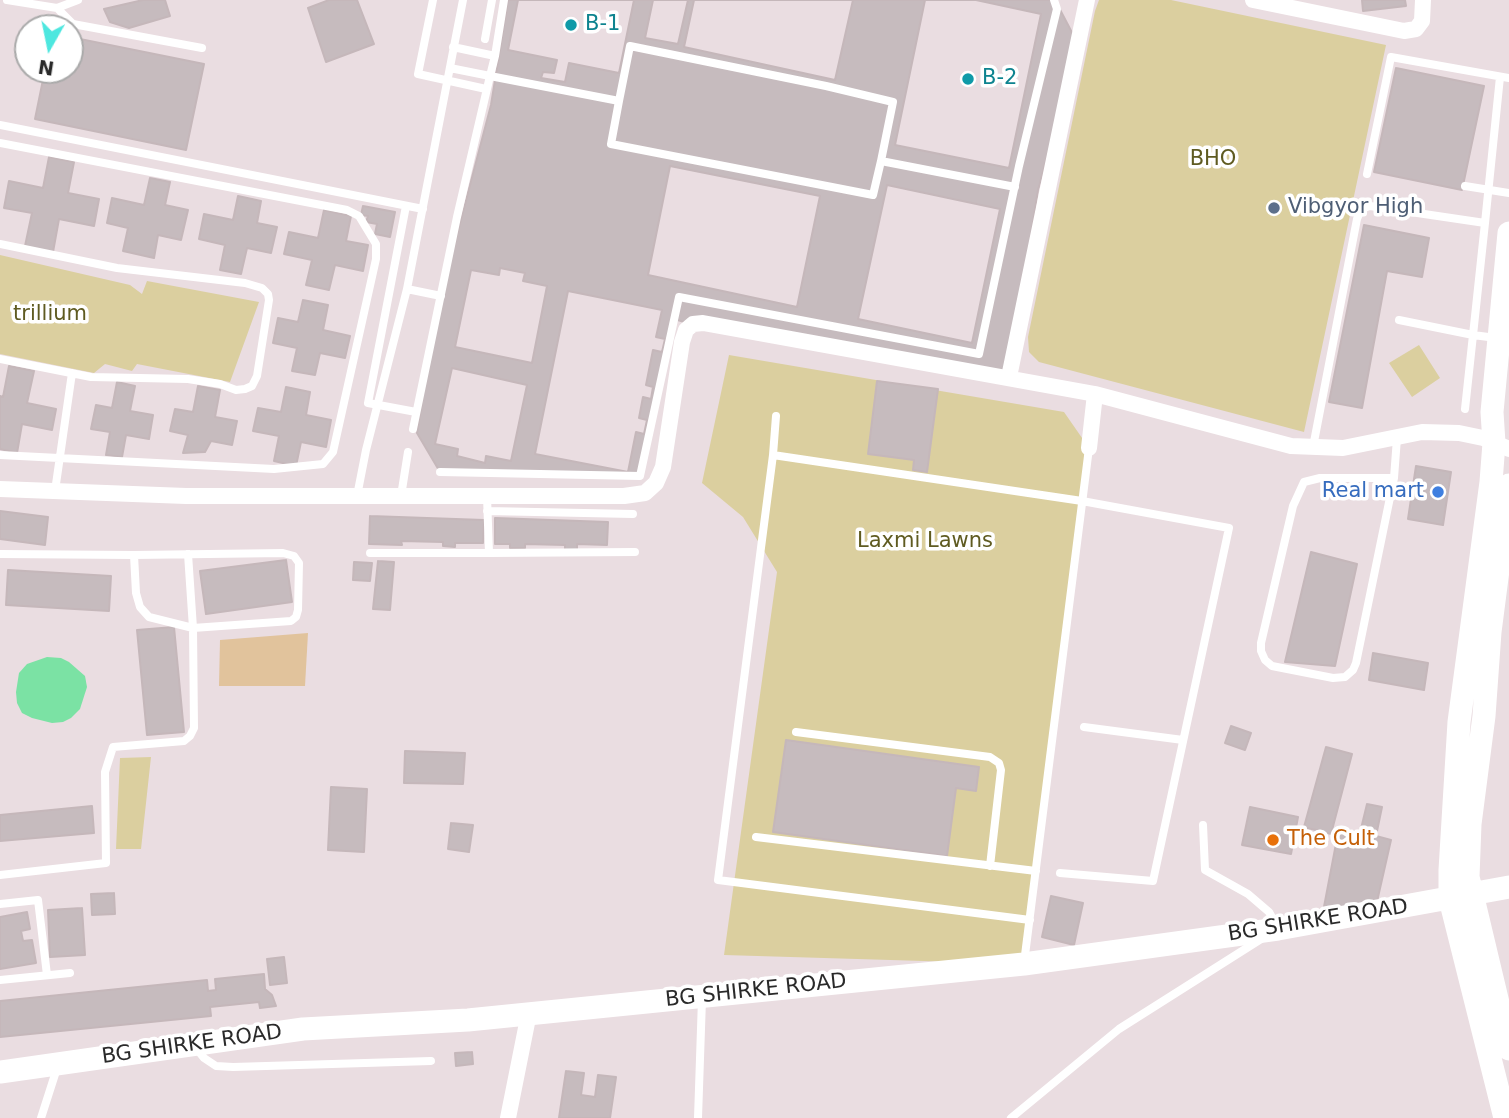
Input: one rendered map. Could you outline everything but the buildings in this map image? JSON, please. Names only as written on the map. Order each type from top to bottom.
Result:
[{"type":"street","points":[[1009,377],[1087,0]]},
{"type":"street","points":[[1253,0],[1404,32],[1416,29],[1422,21],[1423,0]]},
{"type":"street","points":[[1509,233],[1492,412],[1502,446],[1459,722],[1450,870],[1509,1049]]},
{"type":"street","points":[[0,489],[186,496],[401,496],[487,504],[645,494],[656,483],[663,467],[686,330],[693,324],[702,323],[1096,394],[1291,446],[1343,448],[1422,432],[1459,433],[1502,446]]},
{"type":"street","points":[[1089,448],[1096,394]]},
{"type":"street","points":[[1505,1118],[1461,897],[1468,877],[1470,824],[1490,632],[1509,485]]},
{"type":"street","name":"BG SHIRKE ROAD","points":[[0,1072],[303,1029],[468,1020],[1024,964],[1278,929],[1509,887]]},
{"type":"street","points":[[508,1118],[529,1013]]},
{"type":"lane","points":[[7,0],[57,8],[78,0]]},
{"type":"lane","points":[[433,0],[418,74],[486,89]]},
{"type":"lane","points":[[357,496],[407,289],[463,0]]},
{"type":"lane","points":[[485,39],[492,0]]},
{"type":"lane","points":[[413,429],[440,296],[495,56],[504,0]]},
{"type":"lane","points":[[440,472],[640,475],[679,297],[979,354],[1057,9],[1054,0]]},
{"type":"lane","points":[[57,8],[73,24],[202,48]]},
{"type":"lane","points":[[630,46],[893,102],[881,161],[873,195],[611,144],[630,46]]},
{"type":"lane","points":[[453,47],[495,56]]},
{"type":"lane","points":[[1367,174],[1391,57],[1505,78],[1488,190],[1465,410]]},
{"type":"lane","points":[[450,68],[619,101]]},
{"type":"lane","points":[[0,125],[423,209]]},
{"type":"lane","points":[[0,143],[346,210],[359,216],[376,244],[376,259],[333,452],[323,464],[274,469],[0,455]]},
{"type":"lane","points":[[881,161],[1015,187]]},
{"type":"lane","points":[[1465,186],[1509,193]]},
{"type":"lane","points":[[406,206],[368,402],[416,412]]},
{"type":"lane","points":[[1313,447],[1361,209],[1370,206],[1485,223]]},
{"type":"lane","points":[[0,244],[117,268],[245,283],[262,288],[268,294],[257,376],[252,386],[245,389],[236,390],[220,384],[188,379],[91,377],[0,359]]},
{"type":"lane","points":[[407,289],[440,296]]},
{"type":"lane","points":[[1398,320],[1499,339]]},
{"type":"lane","points":[[55,491],[72,373]]},
{"type":"lane","points":[[776,416],[718,880],[1030,920]]},
{"type":"lane","points":[[1394,478],[1320,478],[1304,482],[1293,506],[1261,643],[1265,660],[1272,666],[1333,678],[1345,677],[1353,670],[1394,478],[1397,438]]},
{"type":"lane","points":[[1024,964],[1089,448]]},
{"type":"lane","points":[[401,496],[408,452]]},
{"type":"lane","points":[[773,455],[1082,501],[1229,528],[1153,881],[1060,873]]},
{"type":"lane","points":[[489,554],[487,504],[633,514]]},
{"type":"lane","points":[[370,553],[635,552]]},
{"type":"lane","points":[[0,554],[283,553],[294,556],[299,563],[296,617],[291,621],[193,628],[149,617],[140,607],[136,593],[134,555]]},
{"type":"lane","points":[[0,874],[106,863],[105,772],[113,747],[184,741],[190,736],[194,728],[193,628],[188,555]]},
{"type":"lane","points":[[1084,727],[1183,740]]},
{"type":"lane","points":[[796,732],[990,757],[999,763],[1001,770],[990,866]]},
{"type":"lane","points":[[1011,1118],[1119,1030],[1278,929],[1269,912],[1248,894],[1205,870],[1203,825]]},
{"type":"lane","points":[[757,837],[1036,872]]},
{"type":"lane","points":[[0,904],[38,900],[47,975]]},
{"type":"lane","points":[[0,980],[70,973]]},
{"type":"lane","points":[[698,1118],[702,996]]},
{"type":"lane","points":[[195,1046],[204,1058],[216,1066],[431,1061]]},
{"type":"lane","points":[[41,1118],[58,1062]]},
{"type":"green space","name":"BHO","points":[[1099,0],[1171,0],[1386,45],[1304,432],[1039,362],[1029,352],[1028,337]]},
{"type":"green space","name":"trillium","points":[[0,255],[130,285],[142,294],[147,281],[259,302],[230,382],[137,364],[132,371],[105,364],[94,373],[0,354]]},
{"type":"green space","points":[[1419,345],[1440,378],[1412,397],[1389,363]]},
{"type":"green space","name":"Laxmi Lawns","points":[[729,355],[1064,412],[1089,448],[1024,964],[724,955],[777,572],[743,517],[702,483]]},
{"type":"green space","points":[[151,757],[141,849],[116,849],[120,758]]},
{"type":"shaded area","points":[[308,633],[305,686],[219,686],[220,640]]},
{"type":"shaded area","points":[[47,657],[61,658],[69,662],[85,676],[87,687],[80,709],[63,722],[52,723],[32,718],[22,713],[17,703],[19,673],[27,664]]},
{"type":"place","name":"B-1","points":[[571,25]]},
{"type":"place","name":"B-2","points":[[968,79]]},
{"type":"place","name":"Vibgyor High","points":[[1274,208]]},
{"type":"place","name":"Real mart","points":[[1438,492]]},
{"type":"place","name":"The Cult","points":[[1273,840]]}]
